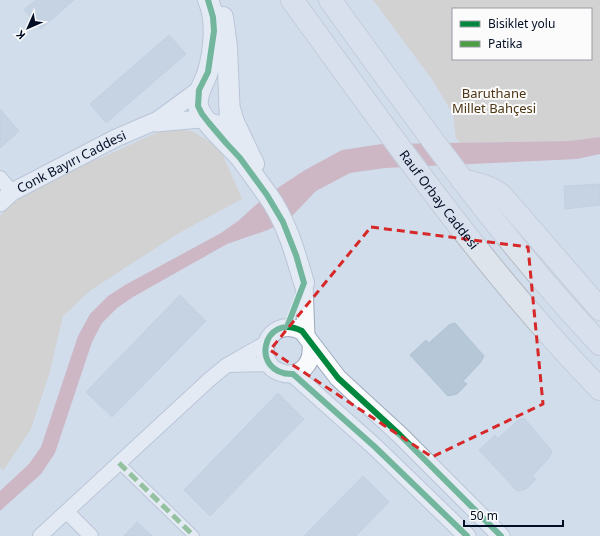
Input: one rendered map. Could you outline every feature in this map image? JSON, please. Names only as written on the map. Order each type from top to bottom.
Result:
[{"type":"highway","name":"Rauf Orbay Caddesi","points":[[292,0],[435,196],[529,312],[600,389]]},
{"type":"highway","points":[[330,0],[462,180],[555,295],[600,344]]},
{"type":"highway","points":[[462,180],[497,191],[600,309]]},
{"type":"main road","points":[[208,0],[213,17],[214,31],[208,72],[199,90],[198,106],[209,124],[240,158],[268,195],[283,222],[296,255],[304,283]]},
{"type":"main road","points":[[209,124],[219,126],[227,123],[230,118],[227,47],[219,0]]},
{"type":"main road","points":[[199,90],[213,89],[225,98],[234,122],[266,187],[268,195]]},
{"type":"street","name":"Conk Bayırı Caddesi","points":[[6,198],[116,138],[158,120],[199,90]]},
{"type":"street","name":"Conk Bayırı Caddesi","points":[[146,125],[200,119],[209,124]]},
{"type":"street","points":[[0,178],[6,198]]},
{"type":"street","points":[[287,327],[304,283]]},
{"type":"street","points":[[304,283],[308,340],[310,359],[301,371],[293,374],[280,372],[269,364],[266,358],[266,344],[272,333],[287,327],[302,331],[308,340],[338,378],[400,435],[501,536]]},
{"type":"street","points":[[40,536],[210,379],[227,365],[266,344]]},
{"type":"street","points":[[227,365],[269,364]]},
{"type":"street","points":[[293,374],[375,447],[467,536]]},
{"type":"street","points":[[381,454],[400,435]]},
{"type":"street","points":[[119,463],[194,536]]},
{"type":"street","points":[[66,512],[91,536]]},
{"type":"highlighted area","points":[[371,227],[528,247],[543,404],[432,457],[270,350]]},
{"type":"green space","name":"Baruthane Millet Bahçesi","points":[[373,0],[600,0],[600,137],[569,141],[460,143],[456,138],[453,114],[433,81]]},
{"type":"green space","points":[[167,128],[192,131],[220,148],[242,199],[179,233],[91,290],[63,316],[49,375],[31,429],[3,471],[0,467],[0,216],[10,205],[56,174],[103,157]]},
{"type":"shaded area","points":[[600,137],[600,154],[577,159],[385,168],[350,173],[316,191],[292,216],[283,222],[268,230],[227,244],[133,297],[117,308],[102,323],[92,342],[55,453],[41,474],[0,511],[0,491],[29,464],[41,447],[78,336],[90,314],[108,296],[125,285],[221,233],[238,221],[267,195],[305,170],[342,150],[382,144],[569,141]]},
{"type":"building","points":[[36,0],[74,0],[41,29],[24,10]]},
{"type":"building","points":[[169,35],[186,54],[106,123],[90,104]]},
{"type":"building","points":[[0,109],[19,131],[0,148]]},
{"type":"building","points":[[600,184],[600,205],[565,209],[564,186]]},
{"type":"building","points":[[180,295],[206,321],[112,417],[86,392]]},
{"type":"building","points":[[455,323],[484,356],[480,363],[463,381],[467,384],[457,394],[448,396],[410,355],[426,340],[429,343],[449,325]]},
{"type":"building","points":[[278,393],[304,419],[210,516],[184,490]]},
{"type":"building","points":[[524,418],[552,451],[549,458],[532,476],[536,479],[526,489],[517,491],[479,450],[495,435],[498,439],[518,420]]},
{"type":"building","points":[[363,476],[389,502],[356,536],[304,536]]},
{"type":"building","points":[[137,522],[152,536],[124,536]]},
{"type":"marked path","points":[[119,463],[194,536]]},
{"type":"cycle path","points":[[208,0],[213,17],[214,31],[208,72],[199,90],[198,106],[209,123],[240,158],[267,195],[283,222],[296,255],[304,283],[287,327]]},
{"type":"cycle path","points":[[467,536],[375,447],[293,374],[279,372],[270,365],[266,356],[266,345],[270,336],[278,329],[288,327],[302,331],[338,378],[400,435],[501,536]]}]
